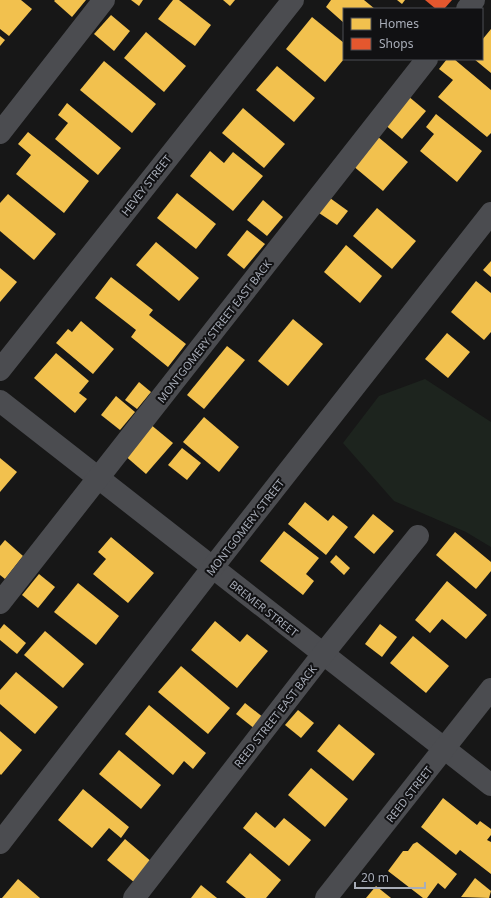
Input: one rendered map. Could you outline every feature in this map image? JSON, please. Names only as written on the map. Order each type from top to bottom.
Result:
[{"type":"street","points":[[0,133],[104,0]]},
{"type":"street","name":"HEVEY STREET","points":[[0,370],[293,0]]},
{"type":"street","points":[[468,8],[474,0]]},
{"type":"street","name":"MONTGOMERY STREET EAST BACK","points":[[0,603],[426,60]]},
{"type":"street","name":"MONTGOMERY STREET","points":[[0,843],[213,567],[491,213]]},
{"type":"street","name":"BREMER STREET","points":[[0,401],[491,785]]},
{"type":"street","name":"REED STREET EAST BACK","points":[[134,898],[323,654],[418,536]]},
{"type":"street","name":"REED STREET","points":[[326,898],[491,689]]},
{"type":"shaded area","points":[[425,379],[491,422],[491,547],[466,532],[394,501],[343,443],[379,396]]},
{"type":"building: Homes","points":[[0,0],[21,0],[32,9],[9,36],[0,29]]},
{"type":"building: Homes","points":[[86,0],[72,17],[54,1]]},
{"type":"building: Homes","points":[[131,0],[143,0],[139,6]]},
{"type":"building: Homes","points":[[173,0],[179,0],[211,25],[195,46],[158,19]]},
{"type":"building: Homes","points":[[223,0],[235,0],[230,6]]},
{"type":"building: Homes","points":[[331,0],[364,0],[374,8],[343,8],[343,22],[326,7]]},
{"type":"building: Homes","points":[[397,0],[405,0],[402,4]]},
{"type":"building: Homes","points":[[111,15],[130,31],[114,51],[94,34]]},
{"type":"building: Homes","points":[[312,17],[343,42],[343,60],[325,82],[286,49]]},
{"type":"building: Homes","points":[[491,29],[491,73],[475,60],[483,60],[483,39]]},
{"type":"building: Homes","points":[[146,32],[186,66],[164,92],[124,58]]},
{"type":"building: Homes","points":[[0,36],[5,40],[0,46]]},
{"type":"building: Homes","points":[[446,60],[455,60],[491,90],[491,133],[487,137],[438,97],[453,80],[439,69]]},
{"type":"building: Homes","points":[[104,61],[156,104],[132,133],[80,90]]},
{"type":"building: Homes","points":[[277,66],[315,98],[294,122],[256,90]]},
{"type":"building: Homes","points":[[408,96],[426,111],[402,139],[384,124]]},
{"type":"building: Homes","points":[[67,103],[121,148],[98,175],[55,139],[68,123],[58,115]]},
{"type":"building: Homes","points":[[243,108],[285,144],[264,168],[222,133]]},
{"type":"building: Homes","points":[[436,114],[482,151],[457,182],[420,151],[434,134],[426,127]]},
{"type":"building: Homes","points":[[28,132],[89,181],[64,213],[16,174],[31,155],[18,144]]},
{"type":"building: Homes","points":[[377,136],[408,162],[383,191],[352,165]]},
{"type":"building: Homes","points":[[210,151],[224,163],[233,152],[263,176],[233,211],[190,176]]},
{"type":"building: Homes","points":[[177,193],[216,224],[196,249],[157,218]]},
{"type":"building: Homes","points":[[8,194],[56,234],[34,260],[0,231],[0,203]]},
{"type":"building: Homes","points":[[330,198],[348,211],[337,225],[319,213]]},
{"type":"building: Homes","points":[[263,200],[283,217],[267,236],[247,220]]},
{"type":"building: Homes","points":[[377,208],[416,241],[392,269],[353,236]]},
{"type":"building: Homes","points":[[247,230],[265,244],[244,269],[227,255]]},
{"type":"building: Homes","points":[[156,242],[199,278],[179,301],[136,265]]},
{"type":"building: Homes","points":[[346,245],[382,276],[360,303],[324,272]]},
{"type":"building: Homes","points":[[491,261],[491,277],[483,270]]},
{"type":"building: Homes","points":[[0,268],[17,282],[0,302]]},
{"type":"building: Homes","points":[[111,277],[153,310],[149,315],[186,344],[168,367],[131,337],[136,330],[95,298]]},
{"type":"building: Homes","points":[[476,281],[491,293],[491,332],[484,340],[451,312]]},
{"type":"building: Homes","points":[[293,319],[323,344],[288,386],[258,361]]},
{"type":"building: Homes","points":[[81,321],[114,349],[93,374],[56,343],[68,329],[72,332]]},
{"type":"building: Homes","points":[[447,333],[470,352],[448,378],[425,359]]},
{"type":"building: Homes","points":[[227,346],[245,360],[204,409],[187,395]]},
{"type":"building: Homes","points":[[56,353],[89,381],[79,393],[87,399],[75,413],[34,378]]},
{"type":"building: Homes","points":[[139,382],[151,392],[137,409],[125,400]]},
{"type":"building: Homes","points":[[116,396],[135,412],[120,430],[101,415]]},
{"type":"building: Homes","points":[[204,417],[239,447],[219,472],[183,442]]},
{"type":"building: Homes","points":[[150,424],[173,443],[146,474],[123,454]]},
{"type":"building: Homes","points":[[182,448],[201,463],[187,480],[168,465]]},
{"type":"building: Homes","points":[[0,458],[17,472],[0,492]]},
{"type":"building: Homes","points":[[305,502],[328,521],[333,515],[348,527],[326,555],[288,524]]},
{"type":"building: Homes","points":[[373,514],[394,531],[374,554],[354,537]]},
{"type":"building: Homes","points":[[284,531],[319,558],[306,574],[314,581],[303,595],[260,561]]},
{"type":"building: Homes","points":[[455,532],[491,562],[491,571],[476,589],[436,555]]},
{"type":"building: Homes","points":[[111,537],[154,573],[128,603],[93,574],[106,559],[98,552]]},
{"type":"building: Homes","points":[[5,540],[23,556],[5,579],[0,575],[0,546]]},
{"type":"building: Homes","points":[[336,555],[350,568],[344,575],[330,562]]},
{"type":"building: Homes","points":[[39,574],[55,587],[38,608],[22,595]]},
{"type":"building: Homes","points":[[447,581],[487,615],[466,639],[442,619],[430,633],[415,620]]},
{"type":"building: Homes","points":[[78,583],[119,616],[96,645],[54,612]]},
{"type":"building: Homes","points":[[215,621],[240,642],[247,634],[268,651],[237,688],[191,650]]},
{"type":"building: Homes","points":[[4,624],[26,643],[17,654],[0,640],[0,629]]},
{"type":"building: Homes","points":[[380,624],[397,637],[382,657],[365,644]]},
{"type":"building: Homes","points":[[45,631],[84,664],[63,688],[24,655]]},
{"type":"building: Homes","points":[[413,636],[449,666],[426,693],[390,663]]},
{"type":"building: Homes","points":[[181,666],[230,708],[208,734],[158,692]]},
{"type":"building: Homes","points":[[16,672],[58,707],[35,734],[0,704],[0,690]]},
{"type":"building: Homes","points":[[245,703],[264,718],[255,729],[236,714]]},
{"type":"building: Homes","points":[[149,705],[206,753],[193,769],[184,761],[173,775],[125,734]]},
{"type":"building: Homes","points":[[298,710],[314,723],[301,738],[285,725]]},
{"type":"building: Homes","points":[[339,724],[375,754],[353,781],[317,751]]},
{"type":"building: Homes","points":[[0,731],[22,750],[1,775],[0,774]]},
{"type":"building: Homes","points":[[119,750],[161,785],[141,809],[99,774]]},
{"type":"building: Homes","points":[[311,768],[348,799],[325,827],[288,795]]},
{"type":"building: Homes","points":[[83,789],[129,827],[121,838],[109,828],[92,848],[58,820]]},
{"type":"building: Homes","points":[[443,798],[477,825],[480,821],[491,829],[491,835],[487,840],[491,842],[491,874],[460,850],[456,855],[421,827]]},
{"type":"building: Homes","points":[[256,812],[275,828],[284,818],[311,840],[289,866],[243,828]]},
{"type":"building: Homes","points":[[125,839],[153,863],[135,883],[107,860]]},
{"type":"building: Homes","points":[[417,842],[457,874],[445,889],[438,883],[427,898],[423,898],[388,871],[403,851],[408,851],[413,844]]},
{"type":"building: Homes","points":[[250,853],[281,880],[266,898],[246,898],[226,882]]},
{"type":"building: Homes","points":[[475,878],[491,891],[489,898],[461,897]]},
{"type":"building: Homes","points":[[18,879],[40,898],[2,898]]},
{"type":"building: Homes","points":[[201,885],[217,898],[191,898]]},
{"type":"building: Homes","points":[[376,886],[391,898],[366,898]]},
{"type":"building: Shops","points":[[425,0],[452,0],[445,8],[435,8]]}]
